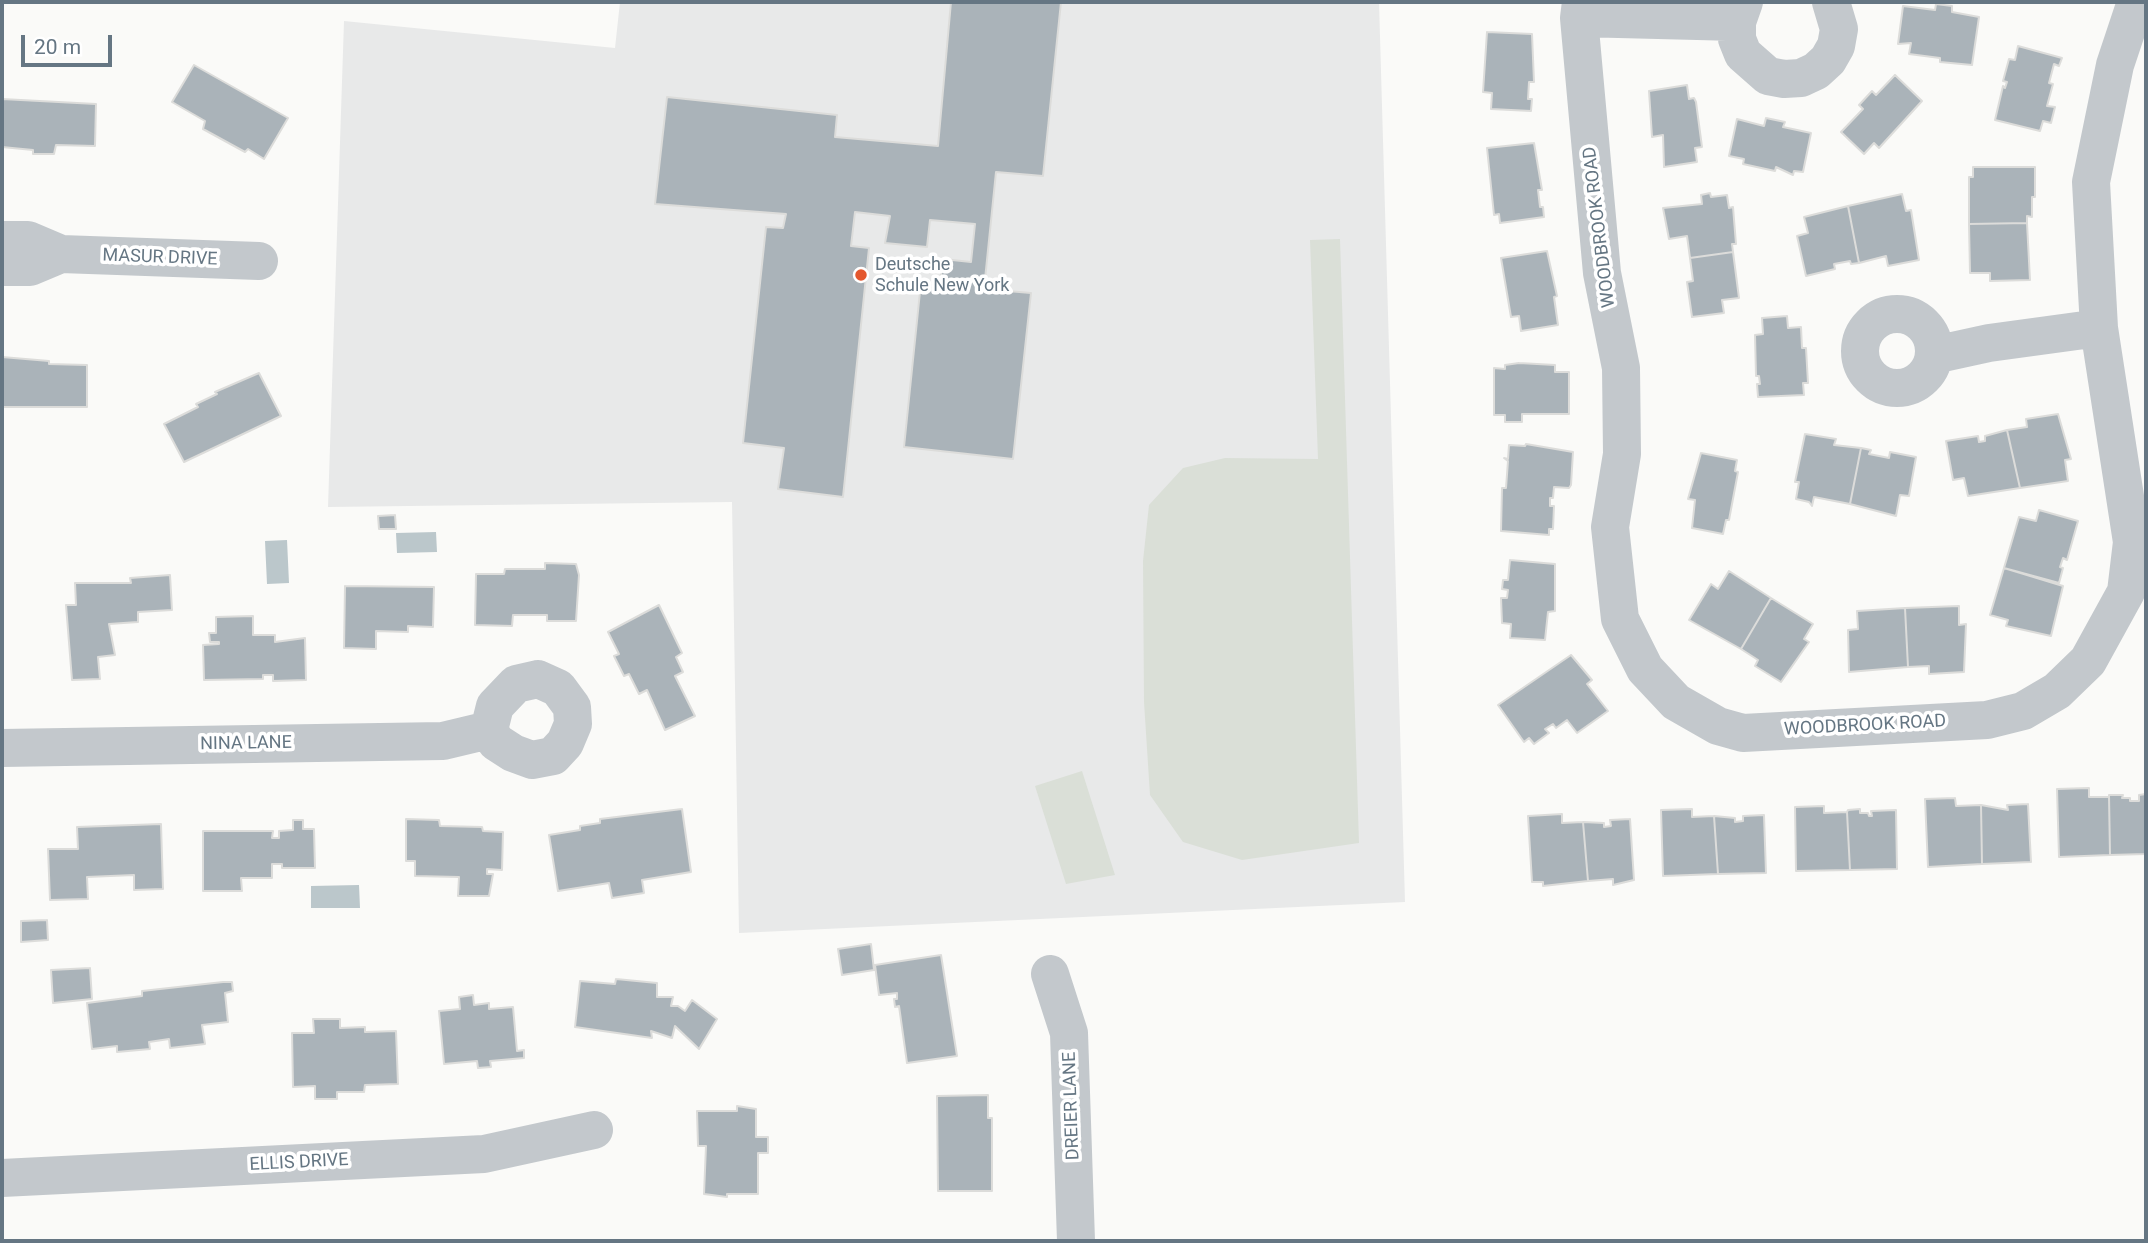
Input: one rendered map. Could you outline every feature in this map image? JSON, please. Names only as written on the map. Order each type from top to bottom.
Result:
[{"type":"street","points":[[1580,10],[1740,12],[1740,47],[1754,67],[1768,76],[1801,78],[1822,66],[1836,46],[1839,29],[1831,2]]},
{"type":"street","name":"WOODBROOK ROAD","points":[[1580,10],[1602,273],[1621,368],[1622,454],[1609,527],[1620,619],[1645,669],[1676,702],[1718,726],[1743,733],[1987,720],[2023,711],[2057,691],[2088,661],[2126,592],[2132,542],[2099,328],[2091,182],[2115,65],[2136,2]]},
{"type":"street","name":"MASUR DRIVE","points":[[2,240],[28,240],[61,254],[260,261]]},
{"type":"street","name":"MASUR DRIVE","points":[[2,267],[30,267],[61,254]]},
{"type":"street","points":[[1934,355],[1989,343],[2099,328]]},
{"type":"street","name":"NINA LANE","points":[[2,748],[443,741],[489,730]]},
{"type":"street","name":"DREIER LANE","points":[[1050,974],[1069,1033],[1076,1241]]},
{"type":"street","name":"ELLIS DRIVE","points":[[2,1178],[484,1154],[594,1130]]},
{"type":"shaded area","name":"Deutsche Schule New York","points":[[620,2],[1379,2],[1405,902],[739,933],[732,502],[328,507],[344,21],[615,48]]},
{"type":"shaded area","points":[[1340,239],[1359,843],[1242,860],[1183,842],[1150,795],[1144,702],[1143,561],[1149,505],[1183,468],[1225,458],[1318,459],[1310,240]]},
{"type":"shaded area","points":[[436,532],[437,552],[397,553],[396,533]]},
{"type":"shaded area","points":[[287,540],[289,583],[267,584],[265,541]]},
{"type":"shaded area","points":[[1082,771],[1115,875],[1066,884],[1035,786]]},
{"type":"shaded area","points":[[359,885],[360,908],[311,908],[311,886]]},
{"type":"building","points":[[951,2],[1061,2],[1043,176],[996,172],[984,289],[1031,293],[1013,459],[904,447],[921,282],[940,284],[943,259],[971,262],[975,224],[930,220],[927,247],[885,243],[890,216],[855,212],[851,246],[869,248],[843,497],[778,489],[784,448],[743,443],[766,227],[783,228],[786,214],[655,204],[667,97],[837,115],[835,137],[938,146]]},
{"type":"building","points":[[1936,4],[1952,6],[1952,12],[1979,17],[1972,65],[1940,62],[1940,58],[1909,54],[1911,43],[1898,44],[1903,6],[1935,10]]},
{"type":"building","points":[[1487,32],[1532,34],[1534,82],[1529,82],[1528,99],[1532,99],[1531,111],[1491,109],[1492,93],[1483,92]]},
{"type":"building","points":[[2018,46],[2062,58],[2059,66],[2054,64],[2049,83],[2053,84],[2047,106],[2055,107],[2051,123],[2043,121],[2040,131],[1995,120],[2003,86],[2005,88],[2007,82],[2003,81],[2009,59],[2015,60]]},
{"type":"building","points":[[194,65],[288,118],[264,159],[248,149],[245,152],[203,129],[205,121],[172,102]]},
{"type":"building","points":[[1895,75],[1922,101],[1879,148],[1874,143],[1864,154],[1841,132],[1863,109],[1859,105],[1872,91],[1876,95]]},
{"type":"building","points":[[1687,85],[1689,99],[1694,98],[1696,102],[1702,147],[1695,148],[1697,162],[1664,167],[1663,135],[1652,137],[1649,91]]},
{"type":"building","points":[[2,99],[96,104],[95,146],[56,145],[54,154],[33,154],[33,150],[2,147]]},
{"type":"building","points":[[1766,118],[1785,122],[1783,127],[1811,133],[1803,172],[1794,171],[1793,175],[1776,167],[1775,171],[1743,164],[1744,159],[1729,156],[1737,119],[1764,126]]},
{"type":"building","points":[[1534,143],[1542,190],[1538,190],[1540,207],[1543,207],[1544,217],[1500,223],[1499,214],[1494,215],[1487,148]]},
{"type":"building","points":[[1973,167],[2035,167],[2035,197],[2032,197],[2032,217],[2027,216],[2027,223],[1969,224],[1969,177],[1973,177]]},
{"type":"building","points":[[1710,193],[1711,197],[1727,195],[1729,208],[1733,207],[1736,244],[1732,244],[1733,252],[1690,258],[1687,236],[1669,239],[1663,208],[1702,204],[1701,195]]},
{"type":"building","points":[[1902,194],[1906,211],[1911,210],[1919,260],[1888,266],[1886,256],[1859,263],[1848,206]]},
{"type":"building","points":[[1848,206],[1859,263],[1851,264],[1850,261],[1834,264],[1835,269],[1806,276],[1797,236],[1808,233],[1804,217]]},
{"type":"building","points":[[2027,223],[2030,280],[1990,281],[1990,273],[1970,273],[1969,224]]},
{"type":"building","points":[[1547,251],[1557,296],[1554,297],[1558,325],[1521,331],[1519,316],[1511,317],[1501,258]]},
{"type":"building","points":[[1733,252],[1739,298],[1722,300],[1724,313],[1692,317],[1687,282],[1693,281],[1690,258]]},
{"type":"building","points":[[1787,316],[1788,328],[1801,327],[1802,348],[1806,348],[1808,383],[1803,383],[1804,395],[1758,397],[1757,384],[1760,384],[1759,376],[1756,376],[1755,335],[1763,334],[1762,318]]},
{"type":"building","points":[[2,357],[49,361],[49,364],[87,365],[87,407],[2,407]]},
{"type":"building","points":[[1505,365],[1555,365],[1555,372],[1569,372],[1569,414],[1522,414],[1522,422],[1505,422],[1505,415],[1494,415],[1494,368],[1505,369]]},
{"type":"building","points":[[259,373],[281,416],[184,462],[164,424],[198,407],[196,404],[217,394],[215,392]]},
{"type":"building","points":[[2058,414],[2071,459],[2065,460],[2068,481],[2020,488],[2007,430],[2027,427],[2026,419]]},
{"type":"building","points":[[2007,430],[2020,488],[1968,496],[1964,478],[1953,480],[1946,441],[1978,436],[1979,442],[1985,441],[1985,436]]},
{"type":"building","points":[[1805,434],[1836,439],[1834,445],[1861,448],[1850,504],[1814,497],[1812,506],[1809,502],[1796,499],[1799,482],[1795,482]]},
{"type":"building","points":[[1526,444],[1573,452],[1571,485],[1569,488],[1554,487],[1553,498],[1550,498],[1550,506],[1554,506],[1553,529],[1549,529],[1549,535],[1501,531],[1502,488],[1506,488],[1508,461],[1504,458],[1508,459],[1509,445]]},
{"type":"building","points":[[1861,448],[1871,450],[1869,454],[1889,458],[1890,452],[1916,457],[1909,496],[1900,495],[1896,516],[1850,504]]},
{"type":"building","points":[[1701,453],[1737,460],[1735,471],[1738,472],[1729,520],[1726,520],[1723,534],[1692,528],[1695,500],[1688,499]]},
{"type":"building","points":[[2039,510],[2078,521],[2067,560],[2063,558],[2060,567],[2063,568],[2059,583],[2004,568],[2019,517],[2036,521]]},
{"type":"building","points":[[395,515],[396,529],[379,529],[378,516]]},
{"type":"building","points":[[1510,560],[1555,564],[1555,611],[1548,612],[1545,640],[1510,638],[1511,624],[1502,623],[1501,598],[1507,598],[1508,590],[1502,589],[1503,580],[1508,580]]},
{"type":"building","points":[[545,563],[576,564],[579,575],[576,621],[547,621],[547,615],[513,615],[512,626],[475,625],[476,574],[504,574],[505,569],[545,569]]},
{"type":"building","points":[[2004,568],[2063,586],[2051,636],[2006,626],[2008,620],[1990,615]]},
{"type":"building","points":[[1729,571],[1771,598],[1741,649],[1689,620],[1711,584],[1718,589]]},
{"type":"building","points":[[170,575],[172,610],[138,612],[138,622],[109,624],[115,655],[98,657],[100,679],[72,680],[66,605],[76,605],[75,583],[131,583],[130,578]]},
{"type":"building","points":[[345,586],[434,587],[433,627],[408,626],[408,632],[376,631],[376,649],[344,648]]},
{"type":"building","points":[[1771,598],[1813,624],[1804,639],[1809,642],[1781,682],[1755,666],[1758,660],[1741,649]]},
{"type":"building","points":[[659,605],[682,653],[676,657],[683,672],[675,676],[695,716],[665,730],[647,690],[639,694],[629,674],[624,676],[614,656],[619,654],[608,632]]},
{"type":"building","points":[[1959,606],[1959,625],[1966,624],[1964,672],[1929,674],[1929,666],[1908,667],[1905,608]]},
{"type":"building","points":[[1905,608],[1908,667],[1849,672],[1848,630],[1858,629],[1857,611]]},
{"type":"building","points":[[253,616],[253,635],[275,635],[275,642],[305,638],[306,680],[273,681],[273,675],[263,675],[263,679],[204,680],[203,645],[219,644],[210,642],[209,633],[216,633],[216,617]]},
{"type":"building","points":[[1571,655],[1592,680],[1587,684],[1608,711],[1577,733],[1567,720],[1556,728],[1553,724],[1545,729],[1549,733],[1534,744],[1529,738],[1524,742],[1498,705]]},
{"type":"building","points":[[2089,788],[2089,797],[2109,797],[2110,855],[2059,857],[2057,789]]},
{"type":"building","points":[[2146,794],[2146,854],[2110,855],[2109,795],[2123,795],[2122,798],[2130,798],[2130,801],[2139,801],[2139,795]]},
{"type":"building","points":[[1955,798],[1956,806],[1981,805],[1982,864],[1928,867],[1925,799]]},
{"type":"building","points":[[2028,804],[2031,862],[1982,864],[1981,805],[2008,810],[2007,805]]},
{"type":"building","points":[[1824,806],[1824,813],[1847,812],[1850,870],[1796,871],[1795,807]]},
{"type":"building","points":[[682,809],[691,872],[642,880],[644,893],[612,898],[609,883],[558,891],[549,835],[580,830],[580,826],[600,823],[600,819]]},
{"type":"building","points":[[1692,809],[1692,817],[1714,816],[1718,874],[1663,876],[1661,810]]},
{"type":"building","points":[[1860,809],[1860,813],[1868,813],[1869,816],[1872,816],[1871,811],[1896,810],[1897,869],[1850,870],[1847,812]]},
{"type":"building","points":[[1562,814],[1562,823],[1583,822],[1588,881],[1543,886],[1543,882],[1532,882],[1528,816]]},
{"type":"building","points":[[1764,815],[1766,873],[1718,874],[1714,816],[1735,818],[1735,822],[1743,821],[1743,816]]},
{"type":"building","points":[[406,819],[439,820],[440,826],[482,827],[483,831],[503,832],[502,870],[487,869],[487,874],[493,874],[489,896],[458,896],[459,877],[415,876],[415,861],[406,861]]},
{"type":"building","points":[[1630,819],[1634,880],[1613,885],[1613,879],[1588,881],[1583,822],[1604,823],[1604,827],[1611,826],[1610,820]]},
{"type":"building","points":[[293,820],[303,820],[303,829],[314,829],[315,868],[282,868],[282,864],[272,864],[272,878],[241,878],[242,891],[203,891],[203,831],[273,831],[272,838],[279,838],[279,831],[293,830]]},
{"type":"building","points":[[161,824],[163,889],[134,890],[134,875],[87,877],[88,899],[50,900],[48,849],[78,849],[77,827]]},
{"type":"building","points":[[47,920],[48,940],[21,942],[21,921]]},
{"type":"building","points":[[871,944],[874,970],[842,975],[838,949]]},
{"type":"building","points":[[941,955],[957,1056],[907,1063],[899,1006],[895,1007],[894,999],[897,999],[897,993],[879,995],[875,965]]},
{"type":"building","points":[[90,968],[92,999],[53,1003],[51,970]]},
{"type":"building","points":[[616,979],[657,983],[657,997],[673,997],[671,1006],[678,1006],[685,1011],[692,1000],[717,1019],[699,1049],[675,1026],[672,1038],[651,1031],[652,1038],[575,1027],[580,981],[615,984]]},
{"type":"building","points":[[232,982],[233,991],[225,993],[228,1022],[202,1025],[205,1044],[170,1048],[169,1039],[149,1042],[150,1049],[117,1052],[117,1046],[92,1049],[87,1003],[142,996],[142,991]]},
{"type":"building","points":[[473,995],[474,1005],[489,1003],[489,1009],[513,1007],[517,1051],[524,1050],[524,1058],[490,1061],[491,1067],[478,1068],[477,1061],[444,1064],[439,1011],[460,1009],[459,997]]},
{"type":"building","points":[[313,1019],[340,1019],[340,1028],[365,1027],[365,1032],[396,1031],[398,1084],[365,1085],[364,1092],[337,1092],[337,1099],[315,1099],[315,1086],[293,1087],[292,1033],[314,1033]]},
{"type":"building","points":[[988,1095],[988,1118],[992,1118],[992,1191],[938,1191],[937,1096]]},
{"type":"building","points":[[737,1106],[756,1109],[756,1137],[768,1137],[768,1153],[758,1153],[758,1194],[727,1194],[727,1197],[704,1194],[706,1146],[698,1146],[697,1111],[737,1111]]},
{"type":"place","name":"Deutsche Schule New York","points":[[861,275]]}]
